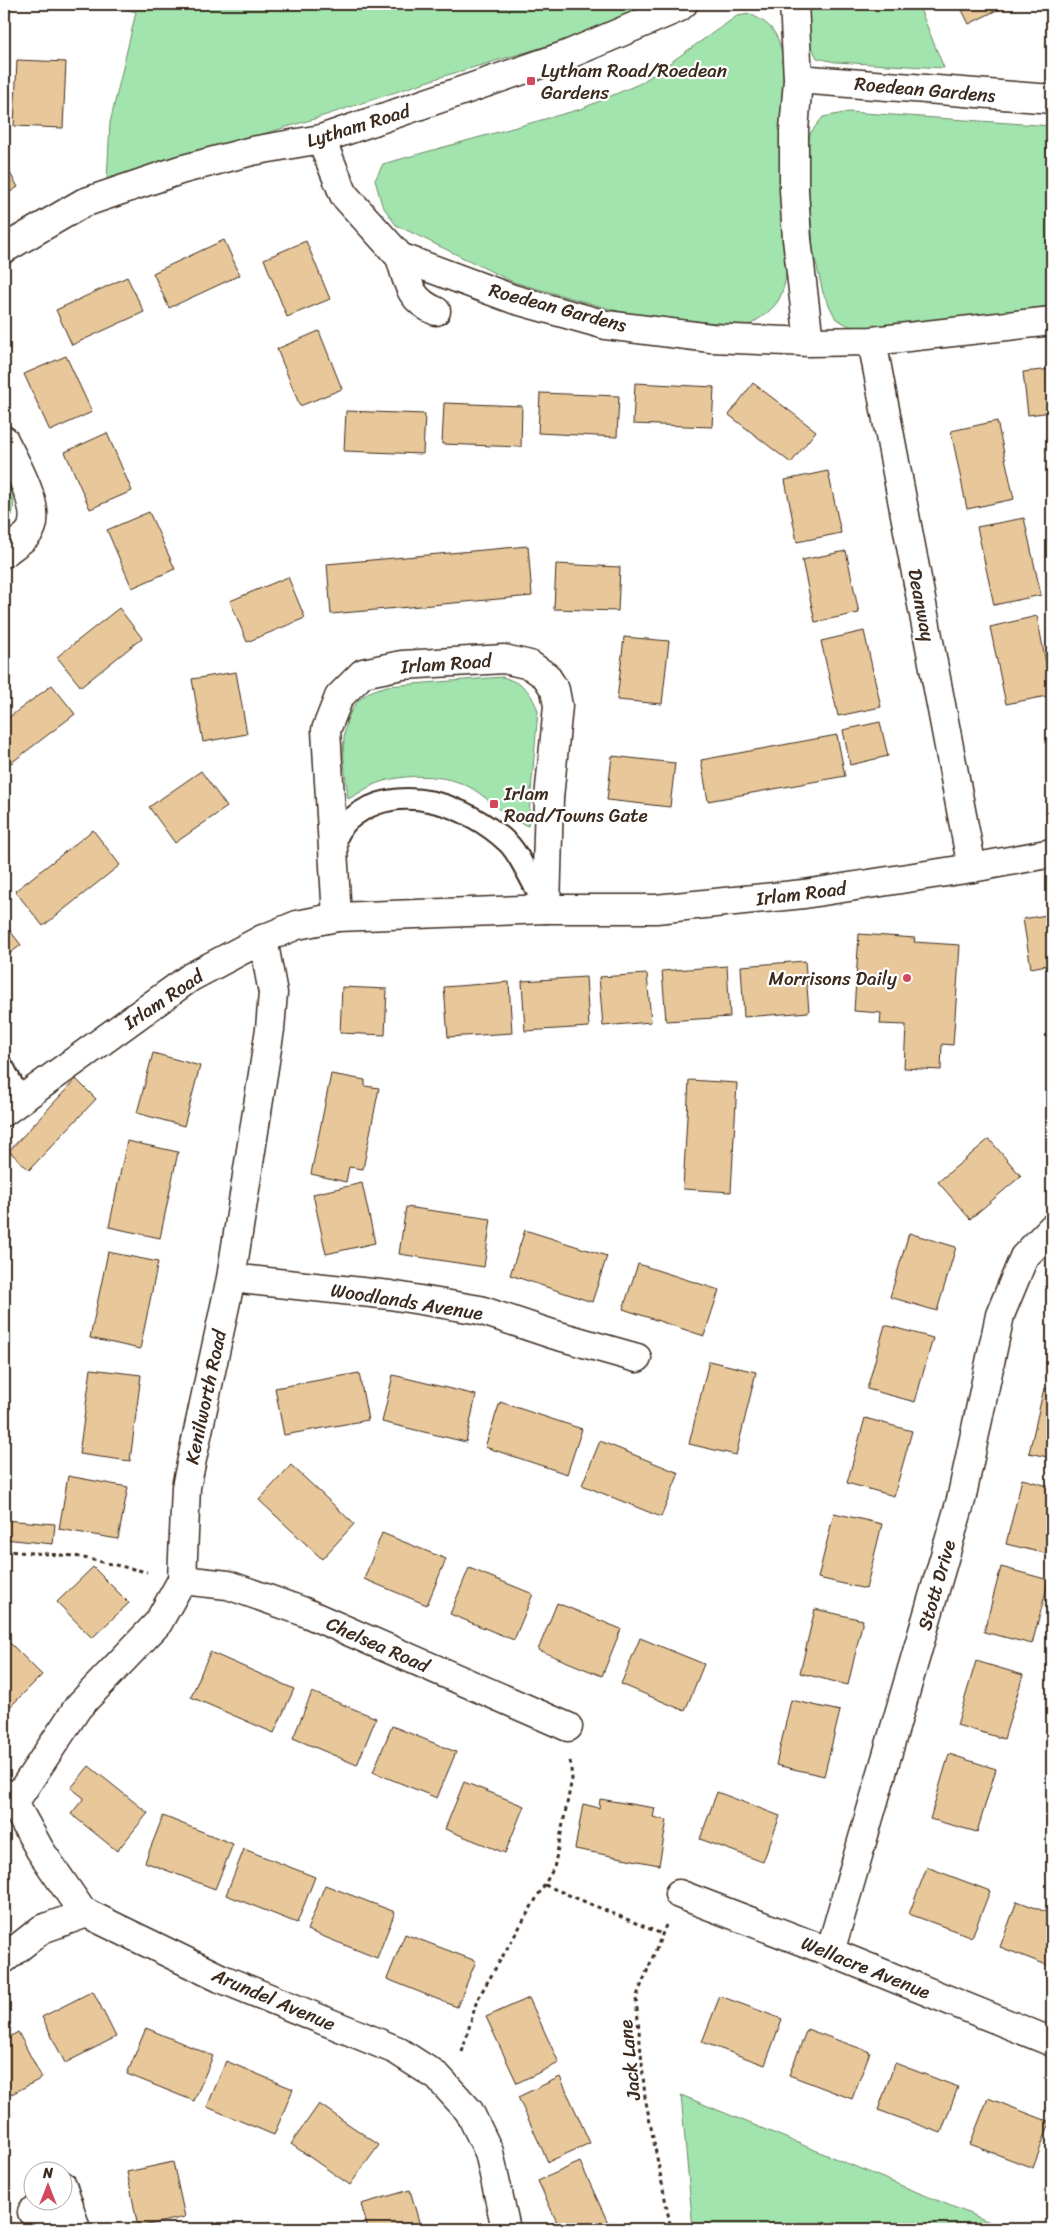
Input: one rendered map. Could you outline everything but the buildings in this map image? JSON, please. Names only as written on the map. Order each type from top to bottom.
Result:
[{"type":"street","name":"Lytham Road","points":[[4,249],[82,203],[198,165],[252,151],[321,139],[567,55],[683,4]]},
{"type":"street","points":[[794,4],[798,79],[794,131],[794,190],[797,240],[809,342]]},
{"type":"street","name":"Roedean Gardens","points":[[798,79],[1052,99]]},
{"type":"street","name":"Roedean Gardens","points":[[321,139],[344,195],[400,257],[408,284],[416,298],[425,306],[436,311]]},
{"type":"street","name":"Roedean Gardens","points":[[400,257],[513,298],[606,325],[711,338],[809,342],[872,341],[1052,321]]},
{"type":"street","name":"Deanway","points":[[872,341],[972,868]]},
{"type":"street","points":[[4,440],[29,492],[33,510],[33,523],[29,533],[4,553]]},
{"type":"street","name":"Irlam Road","points":[[337,917],[326,730],[339,697],[363,673],[402,665],[504,659],[530,665],[546,676],[555,690],[558,706],[549,798],[546,909]]},
{"type":"street","name":"Irlam Road","points":[[12,1106],[191,977],[263,939],[297,925],[337,917],[546,909],[656,909],[804,894],[972,868],[1052,853]]},
{"type":"street","name":"Kenilworth Road","points":[[9,1798],[78,1707],[158,1623],[182,1580],[186,1487],[230,1278],[270,1029],[273,993],[263,939]]},
{"type":"street","name":"Stott Drive","points":[[830,1952],[961,1500],[1000,1315],[1024,1257],[1052,1228]]},
{"type":"street","name":"Woodlands Avenue","points":[[230,1278],[390,1295],[480,1310],[552,1334],[636,1358]]},
{"type":"street","name":"Chelsea Road","points":[[182,1580],[228,1585],[302,1611],[568,1727]]},
{"type":"street","name":"Arundel Avenue","points":[[9,1798],[63,1885],[82,1911],[220,1978],[396,2050],[438,2077],[469,2111],[488,2152],[506,2229]]},
{"type":"street","name":"Wellacre Avenue","points":[[679,1894],[830,1952],[1052,2042]]},
{"type":"street","points":[[4,1959],[42,1929],[87,1913]]},
{"type":"street","points":[[32,2212],[47,2210]]},
{"type":"lane","points":[[334,842],[348,821],[372,806],[398,798],[423,799],[449,806],[476,819],[509,844],[546,909]]},
{"type":"lane","points":[[4,1068],[12,1106]]},
{"type":"path","points":[[4,1551],[75,1556],[182,1580]]},
{"type":"path","points":[[451,2091],[477,2000],[554,1868],[572,1779],[568,1727]]},
{"type":"path","points":[[544,1885],[662,1934]]},
{"type":"path","name":"Jack Lane","points":[[671,2229],[645,2097],[636,1998],[679,1894]]},
{"type":"green space","points":[[109,4],[655,4],[554,44],[444,76],[314,119],[107,180],[110,123],[136,12]]},
{"type":"green space","points":[[809,4],[918,4],[944,68],[835,62],[817,58],[810,44]]},
{"type":"green space","points":[[750,14],[772,29],[778,39],[783,58],[785,89],[781,167],[788,248],[785,280],[779,300],[767,313],[748,326],[632,315],[513,282],[396,225],[382,205],[375,180],[383,164],[581,109],[641,83],[737,16]]},
{"type":"green space","points":[[849,112],[1052,126],[1052,306],[855,329],[836,319],[823,293],[813,249],[806,149],[811,132],[823,117]]},
{"type":"green space","points":[[4,473],[10,486],[14,507],[9,520],[4,525]]},
{"type":"green space","points":[[503,677],[526,689],[538,711],[528,826],[513,819],[473,789],[438,777],[425,776],[386,780],[348,799],[344,756],[346,727],[350,714],[357,702],[368,693],[387,686]]},
{"type":"green space","points":[[681,2095],[1007,2229],[693,2229]]},
{"type":"place","name":"Lytham Road/Roedean Gardens","points":[[531,81]]},
{"type":"place","name":"Irlam Road/Towns Gate","points":[[494,804]]},
{"type":"place","name":"Morrisons Daily","points":[[907,978]]}]
